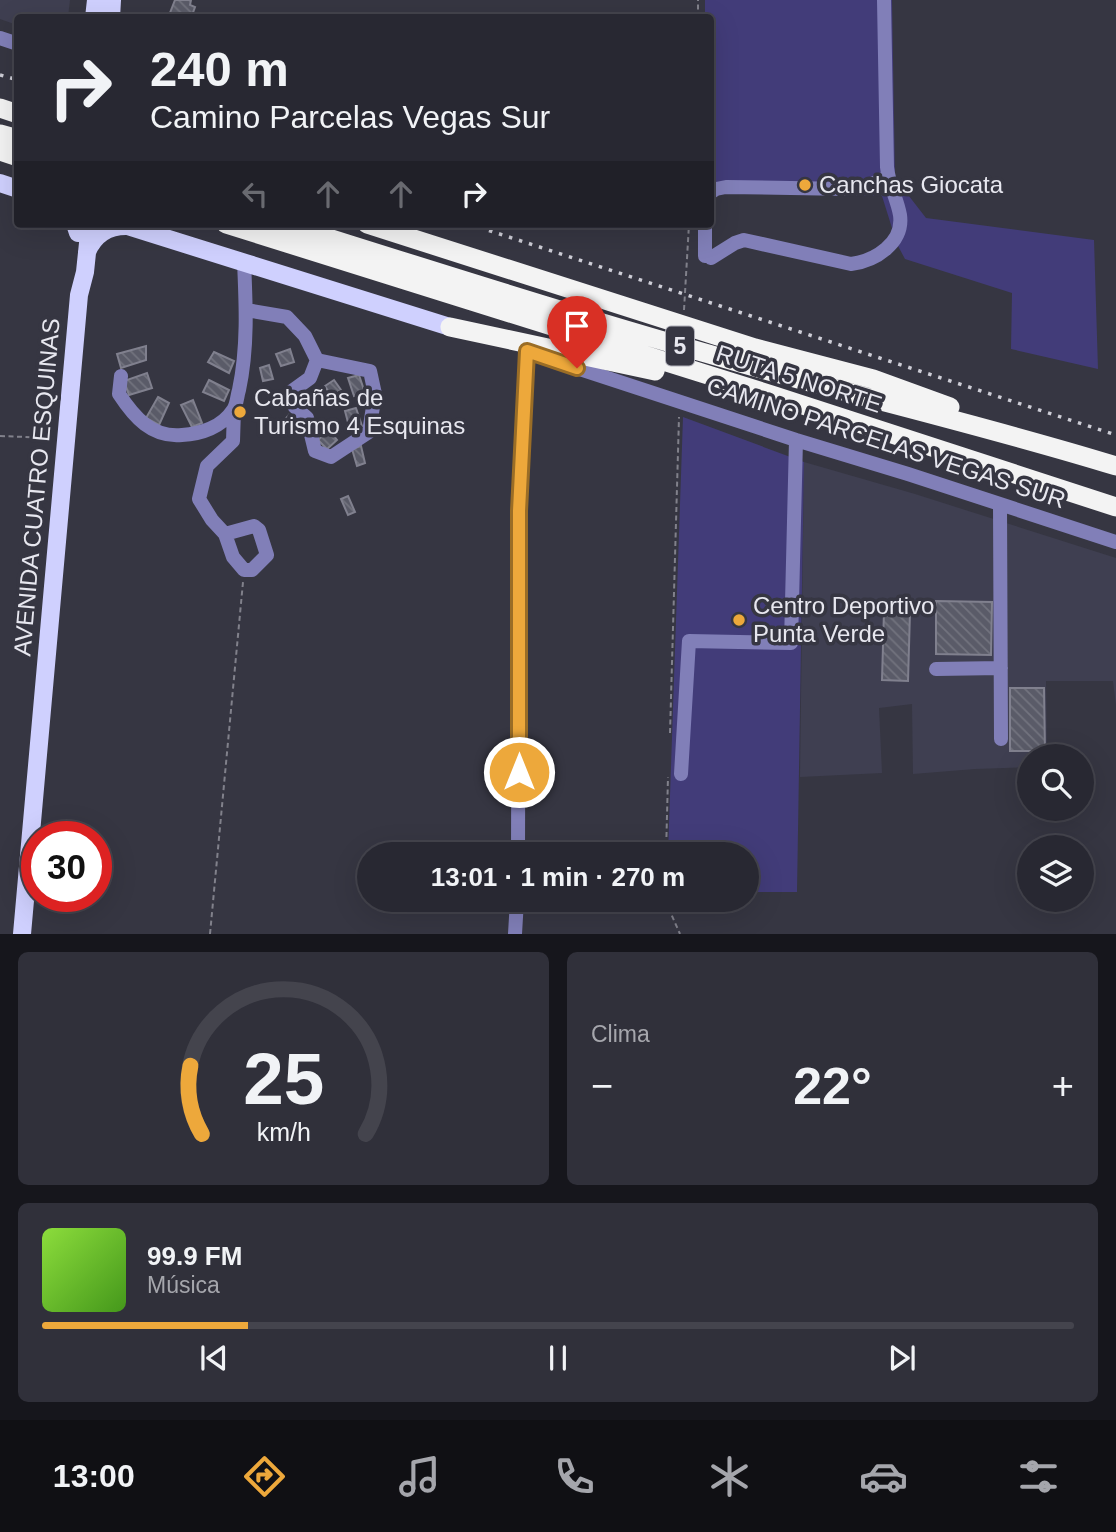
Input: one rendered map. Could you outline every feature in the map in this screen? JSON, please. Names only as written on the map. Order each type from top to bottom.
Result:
[{"type":"highway","name":"RUTA 5 NORTE","points":[[239,228],[1116,506]]},
{"type":"highway","name":"RUTA 5 NORTE","points":[[297,228],[680,346],[943,415],[1116,466]]},
{"type":"highway","points":[[379,228],[683,326],[873,379],[1080,455]]},
{"type":"highway","points":[[450,327],[775,396]]},
{"type":"main road","name":"AVENIDA CUATRO ESQUINAS","points":[[22,933],[79,295],[80,228]]},
{"type":"main road","name":"AVENIDA CUATRO ESQUINAS","points":[[79,295],[88,252],[81,228]]},
{"type":"main road","points":[[88,252],[94,240],[104,231],[114,228]]},
{"type":"main road","name":"CAMINO PARCELAS VEGAS SUR","points":[[134,228],[450,327]]},
{"type":"street","points":[[705,228],[708,257],[744,240],[851,264],[868,261],[887,248],[895,238],[900,225],[899,212],[888,177],[884,0]]},
{"type":"street","points":[[714,192],[726,187],[848,189],[865,187],[888,177]]},
{"type":"street","points":[[225,534],[254,526],[259,530],[267,555],[253,570],[244,570],[233,557],[225,534],[199,499],[207,466],[233,442],[234,410],[243,369],[246,310],[243,262]]},
{"type":"street","points":[[246,310],[287,317],[305,336],[317,360],[310,378],[292,391],[294,406],[307,418],[314,451],[331,457],[369,432],[375,394],[370,370],[317,360]]},
{"type":"street","name":"CAMINO PARCELAS VEGAS SUR","points":[[450,327],[1116,542]]},
{"type":"street","points":[[518,842],[519,511],[527,351]]},
{"type":"street","points":[[121,376],[119,394],[134,416],[152,429],[171,436],[214,428],[234,410]]},
{"type":"street","points":[[675,773],[689,641],[791,643],[796,440]]},
{"type":"street","points":[[1000,504],[1001,740]]},
{"type":"street","points":[[936,669],[1001,668]]},
{"type":"street","points":[[515,933],[516,912]]},
{"type":"path","points":[[683,326],[689,228]]},
{"type":"path","points":[[669,744],[679,402]]},
{"type":"path","points":[[0,436],[66,439]]},
{"type":"path","points":[[210,933],[244,570]]},
{"type":"path","points":[[667,842],[675,773]]},
{"type":"path","points":[[670,912],[680,933]]},
{"type":"shaded area","points":[[0,0],[70,0],[68,14],[14,14],[14,24],[0,19]]},
{"type":"shaded area","name":"Canchas Giocata","points":[[705,0],[892,0],[895,178],[926,218],[1094,240],[1098,369],[1011,349],[1012,293],[905,259],[897,244],[882,196],[714,191],[714,14],[705,14]]},
{"type":"shaded area","name":"Centro Deportivo Punta Verde","points":[[683,417],[804,462],[797,892],[759,892],[759,842],[668,842]]},
{"type":"shaded area","points":[[804,462],[1116,558],[1116,705],[1113,681],[1046,681],[1047,744],[1017,744],[1017,767],[913,774],[912,704],[879,708],[882,773],[800,777]]},
{"type":"building","points":[[175,0],[191,0],[190,5],[195,7],[192,14],[170,14]]},
{"type":"building","points":[[146,346],[146,360],[121,368],[117,354]]},
{"type":"building","points":[[290,349],[294,362],[281,366],[276,354]]},
{"type":"building","points":[[214,352],[234,361],[229,373],[208,362]]},
{"type":"building","points":[[269,365],[273,379],[263,381],[260,368]]},
{"type":"building","points":[[147,373],[152,388],[129,395],[124,381]]},
{"type":"building","points":[[359,375],[365,393],[354,396],[348,378]]},
{"type":"building","points":[[209,380],[229,390],[224,401],[203,392]]},
{"type":"building","points":[[334,380],[341,390],[331,396],[325,386]]},
{"type":"building","points":[[158,397],[169,403],[159,425],[146,418]]},
{"type":"building","points":[[193,400],[202,423],[192,427],[181,405]]},
{"type":"building","points":[[356,408],[362,426],[350,430],[345,411]]},
{"type":"building","points":[[289,415],[299,424],[291,433],[281,424]]},
{"type":"building","points":[[329,430],[337,440],[327,449],[318,440]]},
{"type":"building","points":[[361,446],[365,463],[357,466],[352,449]]},
{"type":"building","points":[[348,496],[355,512],[348,515],[341,499]]},
{"type":"building","points":[[936,601],[992,602],[991,655],[936,654]]},
{"type":"building","points":[[884,611],[910,612],[908,681],[882,680]]},
{"type":"building","points":[[1010,688],[1044,688],[1045,744],[1017,744],[1017,751],[1010,751]]},
{"type":"railway","points":[[0,75],[14,79]]},
{"type":"railway","points":[[481,228],[1116,435]]},
{"type":"place","name":"Canchas Giocata","points":[[805,185]]},
{"type":"place","name":"Cabañas de Turismo 4 Esquinas","points":[[240,412]]},
{"type":"place","name":"Centro Deportivo Punta Verde","points":[[739,620]]},
{"type":"route","points":[[519,772],[519,485],[527,351],[577,368]]}]
